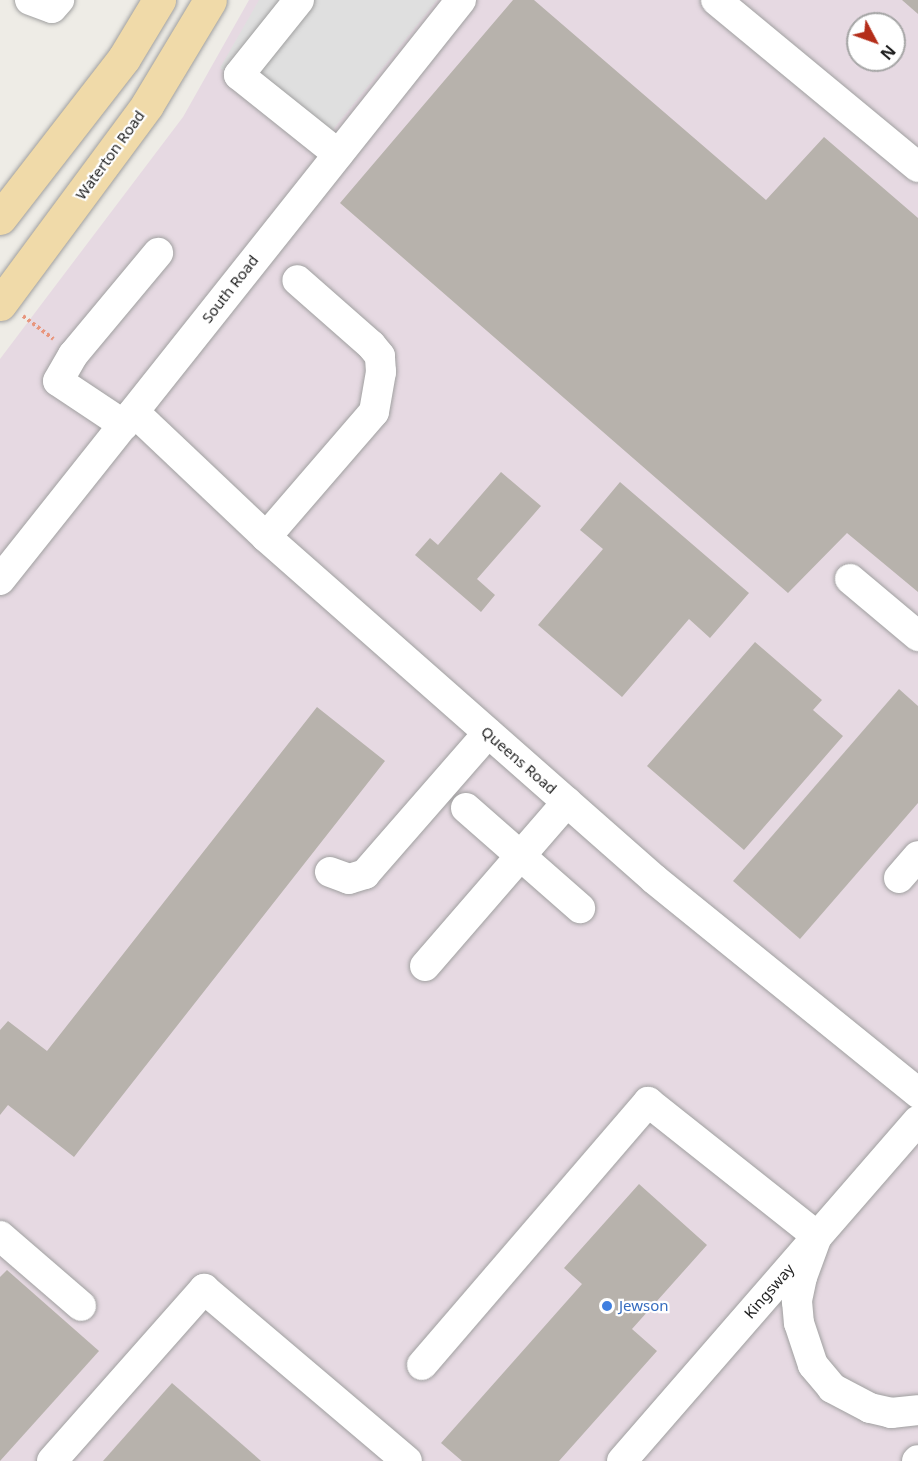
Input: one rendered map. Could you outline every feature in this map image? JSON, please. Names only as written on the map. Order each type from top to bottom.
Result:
[{"type":"main road","points":[[0,218],[123,58],[159,0]]},
{"type":"main road","name":"Waterton Road","points":[[9,308],[147,105],[210,0]]},
{"type":"street","points":[[30,0],[52,8],[59,0]]},
{"type":"street","points":[[299,0],[239,75],[338,154]]},
{"type":"street","name":"South Road","points":[[0,580],[461,0]]},
{"type":"street","points":[[716,0],[918,168]]},
{"type":"street","points":[[73,355],[158,253]]},
{"type":"street","points":[[266,537],[374,412],[381,372],[380,356],[371,345],[297,280]]},
{"type":"street","name":"Queens Road","points":[[73,355],[58,381],[129,419],[654,879],[918,1093]]},
{"type":"street","points":[[850,579],[918,636]]},
{"type":"street","points":[[330,872],[349,879],[365,874],[488,733]]},
{"type":"street","points":[[425,966],[567,802]]},
{"type":"street","points":[[466,808],[580,908]]},
{"type":"street","points":[[422,1365],[648,1102],[817,1236],[797,1301],[804,1347],[813,1365],[832,1388],[870,1408],[891,1413],[918,1410]]},
{"type":"street","name":"Kingsway","points":[[622,1461],[918,1121]]},
{"type":"street","points":[[1,1238],[81,1306]]},
{"type":"street","points":[[52,1461],[204,1289],[407,1461]]},
{"type":"path","points":[[9,308],[73,355]]},
{"type":"shaded area","points":[[249,0],[918,0],[918,1461],[0,1461],[0,359],[183,117]]},
{"type":"shaded area","points":[[259,0],[437,0],[315,152],[220,68]]},
{"type":"building","points":[[513,0],[534,0],[766,200],[824,137],[918,218],[918,592],[847,533],[788,593],[340,203]]},
{"type":"building","points":[[902,0],[918,0],[918,14]]},
{"type":"building","points":[[501,472],[541,506],[477,579],[495,595],[481,612],[415,555],[430,538],[438,545]]},
{"type":"building","points":[[620,482],[749,593],[710,638],[689,619],[622,697],[538,625],[603,549],[580,530]]},
{"type":"building","points":[[755,642],[822,700],[813,710],[843,736],[744,850],[647,766]]},
{"type":"building","points":[[899,689],[918,706],[918,803],[800,939],[733,881]]},
{"type":"building","points":[[317,707],[385,761],[74,1157],[8,1105],[0,1115],[0,1030],[8,1021],[47,1051]]},
{"type":"building","name":"Jewson","points":[[639,1184],[707,1245],[632,1329],[657,1351],[559,1461],[462,1461],[441,1443],[582,1284],[564,1268]]},
{"type":"building","points":[[7,1270],[99,1351],[0,1461],[0,1277]]},
{"type":"building","points":[[172,1383],[261,1461],[103,1461]]},
{"type":"place","name":"Jewson","points":[[607,1306]]}]
